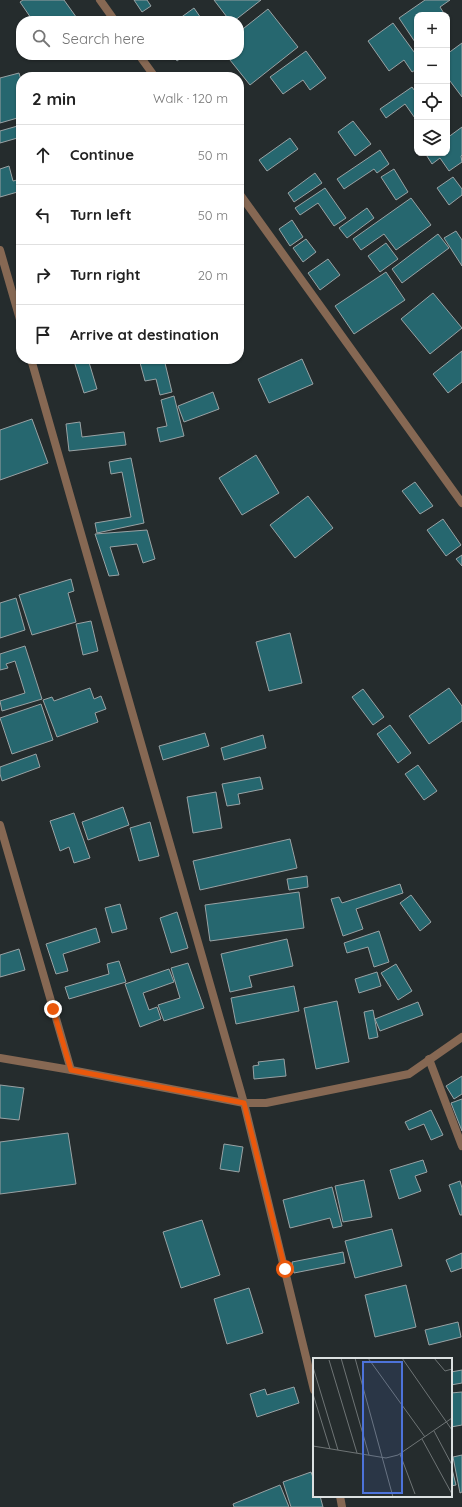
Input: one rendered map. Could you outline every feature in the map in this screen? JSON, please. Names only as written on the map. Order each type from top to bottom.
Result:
[{"type":"street","points":[[100,0],[111,16]]},
{"type":"street","points":[[143,60],[151,72]]},
{"type":"street","points":[[244,200],[462,502]]},
{"type":"street","points":[[0,250],[16,306]]},
{"type":"street","points":[[32,364],[244,1103],[313,1386]]},
{"type":"street","points":[[0,824],[71,1070]]},
{"type":"street","points":[[0,1058],[244,1103],[266,1103],[409,1074],[462,1037]]},
{"type":"street","points":[[429,1059],[462,1146]]},
{"type":"street","points":[[340,1497],[342,1507]]},
{"type":"building","points":[[23,0],[64,0],[75,16],[30,16],[20,2]]},
{"type":"building","points":[[134,0],[147,0],[151,6],[142,12]]},
{"type":"building","points":[[214,0],[261,0],[240,16],[226,16]]},
{"type":"building","points":[[425,0],[450,0],[440,7],[443,12],[414,12],[414,40],[399,18]]},
{"type":"building","points":[[194,8],[200,16],[183,16]]},
{"type":"building","points":[[268,9],[298,47],[250,85],[244,78],[244,72],[240,72],[230,60],[244,60],[244,28]]},
{"type":"building","points":[[393,23],[414,52],[414,71],[412,72],[404,60],[389,71],[368,41]]},
{"type":"building","points":[[462,43],[462,97],[450,81],[450,52]]},
{"type":"building","points":[[306,51],[326,78],[310,90],[303,80],[283,94],[270,77]]},
{"type":"building","points":[[16,74],[16,118],[0,123],[0,78]]},
{"type":"building","points":[[412,87],[414,90],[414,117],[405,104],[386,118],[380,109]]},
{"type":"building","points":[[353,121],[371,144],[355,156],[338,132]]},
{"type":"building","points":[[16,126],[16,138],[0,143],[0,131]]},
{"type":"building","points":[[462,127],[462,162],[449,171],[440,158],[432,164],[427,156],[450,156],[450,136]]},
{"type":"building","points":[[290,138],[298,149],[267,171],[259,160]]},
{"type":"building","points":[[380,150],[389,164],[377,173],[374,169],[344,189],[337,179]]},
{"type":"building","points":[[9,166],[13,181],[16,180],[16,192],[0,197],[0,169]]},
{"type":"building","points":[[394,169],[408,192],[396,200],[381,177]]},
{"type":"building","points":[[315,173],[322,183],[294,202],[288,193]]},
{"type":"building","points":[[453,177],[462,189],[462,195],[449,205],[437,188]]},
{"type":"building","points":[[325,188],[346,218],[334,226],[318,203],[300,215],[295,208]]},
{"type":"building","points":[[411,198],[431,225],[396,250],[384,234],[361,250],[353,239]]},
{"type":"building","points":[[367,208],[374,218],[347,238],[339,228]]},
{"type":"building","points":[[292,220],[303,237],[290,246],[279,229]]},
{"type":"building","points":[[456,231],[462,240],[462,266],[444,238]]},
{"type":"building","points":[[438,234],[449,248],[402,283],[392,269]]},
{"type":"building","points":[[306,239],[316,252],[303,262],[293,248]]},
{"type":"building","points":[[386,243],[398,259],[380,272],[368,256]]},
{"type":"building","points":[[328,259],[340,275],[320,290],[308,273]]},
{"type":"building","points":[[386,272],[405,300],[354,334],[335,306]]},
{"type":"building","points":[[433,293],[462,328],[430,354],[401,319]]},
{"type":"building","points":[[462,351],[462,382],[448,393],[433,374]]},
{"type":"building","points":[[302,359],[313,384],[269,403],[258,379]]},
{"type":"building","points":[[75,364],[90,364],[97,389],[84,393]]},
{"type":"building","points":[[140,364],[165,364],[172,392],[160,395],[156,379],[145,381]]},
{"type":"building","points":[[213,392],[219,409],[184,422],[178,406]]},
{"type":"building","points":[[174,396],[184,436],[160,442],[157,428],[167,426],[161,400]]},
{"type":"building","points":[[32,419],[48,463],[0,480],[0,430]]},
{"type":"building","points":[[80,422],[82,437],[124,432],[126,445],[69,451],[66,424]]},
{"type":"building","points":[[256,455],[279,493],[242,515],[219,478]]},
{"type":"building","points":[[131,458],[144,523],[97,533],[95,523],[131,517],[122,472],[111,474],[109,462]]},
{"type":"building","points":[[415,482],[433,506],[420,514],[402,491]]},
{"type":"building","points":[[308,496],[333,528],[295,558],[270,525]]},
{"type":"building","points":[[443,519],[461,545],[446,556],[427,530]]},
{"type":"building","points":[[147,530],[155,559],[143,563],[137,544],[110,547],[119,575],[109,576],[95,534]]},
{"type":"building","points":[[462,555],[462,566],[456,559]]},
{"type":"building","points":[[71,579],[74,591],[68,593],[76,622],[32,635],[19,595]]},
{"type":"building","points":[[16,598],[25,630],[0,638],[0,603]]},
{"type":"building","points":[[91,621],[98,651],[83,655],[76,624]]},
{"type":"building","points":[[290,633],[302,683],[269,691],[256,642]]},
{"type":"building","points":[[25,646],[42,699],[2,711],[0,701],[25,693],[15,661],[6,664],[8,668],[0,670],[0,654]]},
{"type":"building","points":[[90,688],[94,699],[101,696],[106,709],[95,713],[98,722],[57,737],[43,700],[52,697],[54,701]]},
{"type":"building","points":[[449,688],[462,706],[462,721],[429,744],[409,716]]},
{"type":"building","points":[[363,689],[384,717],[373,725],[352,697]]},
{"type":"building","points":[[41,704],[53,740],[12,754],[0,718]]},
{"type":"building","points":[[390,725],[411,753],[398,763],[377,734]]},
{"type":"building","points":[[205,733],[209,746],[163,760],[159,746]]},
{"type":"building","points":[[263,735],[266,748],[224,760],[221,748]]},
{"type":"building","points":[[36,754],[40,767],[2,781],[0,767]]},
{"type":"building","points":[[418,765],[437,791],[424,800],[405,774]]},
{"type":"building","points":[[260,777],[263,789],[238,794],[240,804],[227,806],[222,784]]},
{"type":"building","points":[[216,792],[222,828],[193,833],[187,797]]},
{"type":"building","points":[[123,807],[129,825],[88,840],[82,822]]},
{"type":"building","points":[[74,813],[90,858],[74,863],[69,847],[60,851],[50,821]]},
{"type":"building","points":[[150,822],[159,856],[139,861],[130,828]]},
{"type":"building","points":[[290,839],[297,868],[200,890],[193,861]]},
{"type":"building","points":[[307,876],[308,887],[289,890],[287,879]]},
{"type":"building","points":[[400,884],[403,893],[356,909],[363,929],[343,936],[331,899],[339,897],[342,903]]},
{"type":"building","points":[[299,892],[304,928],[210,941],[205,905]]},
{"type":"building","points":[[411,895],[431,922],[420,931],[400,903]]},
{"type":"building","points":[[120,904],[127,929],[112,933],[105,908]]},
{"type":"building","points":[[177,912],[188,948],[171,953],[160,918]]},
{"type":"building","points":[[96,928],[100,942],[63,954],[68,971],[56,974],[46,944]]},
{"type":"building","points":[[379,931],[389,962],[374,967],[368,947],[347,953],[344,943]]},
{"type":"building","points":[[287,939],[293,966],[249,976],[252,987],[230,992],[221,954]]},
{"type":"building","points":[[19,949],[25,970],[0,977],[0,955]]},
{"type":"building","points":[[119,961],[126,982],[69,999],[65,987],[109,974],[107,964]]},
{"type":"building","points":[[188,963],[204,1008],[164,1021],[158,1005],[180,998],[171,968]]},
{"type":"building","points":[[396,964],[412,991],[398,1000],[381,973]]},
{"type":"building","points":[[169,969],[174,982],[143,993],[149,1010],[157,1007],[161,1019],[140,1027],[125,984]]},
{"type":"building","points":[[377,972],[381,986],[359,993],[355,979]]},
{"type":"building","points":[[294,986],[299,1011],[236,1024],[231,998]]},
{"type":"building","points":[[337,1001],[349,1062],[316,1069],[304,1008]]},
{"type":"building","points":[[418,1002],[423,1015],[380,1031],[375,1019]]},
{"type":"building","points":[[373,1010],[378,1037],[369,1039],[364,1012]]},
{"type":"building","points":[[284,1059],[286,1076],[254,1079],[253,1066],[259,1065],[258,1062]]},
{"type":"building","points":[[462,1076],[462,1094],[454,1099],[446,1086]]},
{"type":"building","points":[[0,1085],[24,1088],[19,1120],[0,1118]]},
{"type":"building","points":[[462,1099],[462,1131],[451,1103]]},
{"type":"building","points":[[431,1110],[443,1135],[431,1140],[424,1124],[409,1130],[405,1122]]},
{"type":"building","points":[[68,1133],[76,1184],[0,1194],[0,1142]]},
{"type":"building","points":[[224,1144],[243,1147],[239,1172],[220,1169]]},
{"type":"building","points":[[423,1160],[427,1172],[415,1176],[421,1191],[399,1199],[390,1170]]},
{"type":"building","points":[[364,1180],[372,1217],[343,1222],[335,1186]]},
{"type":"building","points":[[460,1181],[462,1188],[462,1215],[460,1215],[449,1185]]},
{"type":"building","points":[[332,1187],[342,1226],[333,1228],[330,1218],[290,1228],[283,1200]]},
{"type":"building","points":[[202,1220],[220,1275],[181,1288],[163,1232]]},
{"type":"building","points":[[392,1229],[402,1266],[355,1278],[345,1241]]},
{"type":"building","points":[[343,1252],[345,1263],[294,1273],[292,1262]]},
{"type":"building","points":[[462,1253],[462,1268],[451,1272],[446,1260]]},
{"type":"building","points":[[406,1285],[416,1327],[375,1337],[365,1295]]},
{"type":"building","points":[[249,1288],[263,1333],[227,1344],[214,1299]]},
{"type":"building","points":[[458,1322],[461,1337],[429,1345],[425,1330]]},
{"type":"building","points":[[462,1370],[462,1383],[452,1385],[452,1372]]},
{"type":"building","points":[[294,1387],[299,1403],[257,1417],[250,1394],[265,1389],[267,1395]]},
{"type":"building","points":[[462,1392],[462,1425],[452,1427],[452,1393]]},
{"type":"building","points":[[462,1455],[462,1492],[460,1493],[453,1457]]},
{"type":"building","points":[[452,1469],[456,1485],[452,1486]]},
{"type":"building","points":[[311,1472],[313,1477],[313,1497],[320,1497],[323,1507],[291,1507],[283,1482]]},
{"type":"building","points":[[280,1485],[289,1507],[234,1507],[233,1504]]},
{"type":"route","points":[[53,1009],[71,1070],[244,1103],[285,1269]]}]
